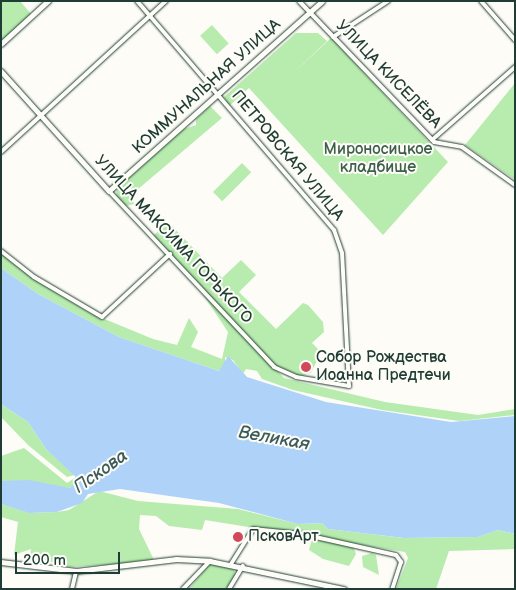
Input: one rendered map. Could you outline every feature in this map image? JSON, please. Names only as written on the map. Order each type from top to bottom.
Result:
[{"type":"main road","points":[[1,44],[48,1]]},
{"type":"main road","name":"КОММУНАЛЬНАЯ УЛИЦА","points":[[109,191],[322,1]]},
{"type":"main road","name":"УЛИЦА МАКСИМА ГОРЬКОГО","points":[[1,71],[109,191]]},
{"type":"main road","points":[[1,562],[76,571],[176,559],[210,561],[243,566],[344,589]]},
{"type":"street","name":"ПЕТРОВСКАЯ УЛИЦА","points":[[137,1],[219,94],[337,235],[342,253],[349,386]]},
{"type":"street","points":[[1,152],[166,1]]},
{"type":"street","name":"УЛИЦА КИСЕЛЁВА","points":[[299,1],[432,140],[443,147],[462,147],[515,185]]},
{"type":"street","points":[[334,37],[388,1]]},
{"type":"street","points":[[480,1],[515,40]]},
{"type":"street","points":[[432,140],[515,67]]},
{"type":"street","name":"УЛИЦА МАКСИМА ГОРЬКОГО","points":[[109,191],[278,370],[349,386]]},
{"type":"street","points":[[1,251],[34,277],[102,317],[170,254]]},
{"type":"street","points":[[232,564],[253,529],[309,536],[399,557],[392,589]]},
{"type":"street","points":[[182,589],[210,561]]},
{"type":"street","points":[[229,589],[243,566]]},
{"type":"street","points":[[72,589],[76,571]]},
{"type":"green space","points":[[1,1],[20,1],[31,14],[1,41]]},
{"type":"green space","points":[[212,25],[229,44],[217,54],[200,36]]},
{"type":"green space","name":"Мироносицкое кладбище","points":[[296,33],[318,33],[327,41],[289,77],[331,38],[448,162],[383,235],[249,88],[229,106],[224,97]]},
{"type":"green space","points":[[515,83],[515,180],[465,145]]},
{"type":"green space","points":[[210,106],[222,118],[131,195],[134,204],[125,206],[116,196],[117,189],[184,129],[196,125],[196,119]]},
{"type":"green space","points":[[242,163],[251,172],[222,201],[213,192]]},
{"type":"green space","points":[[168,222],[222,278],[241,260],[256,275],[239,292],[276,329],[303,303],[308,305],[323,322],[324,332],[312,343],[321,352],[311,373],[298,377],[275,366],[153,236]]},
{"type":"green space","points":[[1,253],[33,279],[90,313],[153,339],[177,345],[189,318],[198,332],[191,347],[222,359],[228,332],[200,290],[284,378],[385,402],[478,415],[515,409],[515,415],[459,421],[382,410],[293,390],[262,379],[257,371],[246,369],[243,374],[233,360],[225,357],[225,366],[219,371],[119,337],[38,294],[1,268]]},
{"type":"green space","points":[[1,404],[28,422],[46,449],[75,475],[67,477],[28,445],[1,417]]},
{"type":"green space","points":[[24,448],[67,483],[76,477],[77,482],[70,488],[1,481],[1,456]]},
{"type":"green space","points":[[99,491],[138,501],[238,509],[298,524],[322,523],[328,529],[403,538],[478,537],[498,530],[515,534],[515,549],[449,551],[436,589],[396,589],[408,558],[405,552],[205,520],[202,530],[169,526],[156,516],[140,515],[139,529],[155,562],[69,567],[30,556],[31,549],[14,555],[18,522],[1,517],[1,504],[30,513],[57,512],[69,510]]},
{"type":"green space","points":[[312,539],[353,546],[356,554],[349,566],[323,559],[309,550]]},
{"type":"green space","points":[[372,553],[376,555],[379,575],[363,567],[362,556]]},
{"type":"green space","points":[[211,562],[234,566],[235,576],[226,589],[189,589]]},
{"type":"water","points":[[1,268],[38,294],[119,337],[219,371],[228,356],[247,377],[326,402],[451,422],[515,416],[515,534],[498,530],[478,537],[404,538],[328,529],[322,523],[298,524],[219,503],[120,489],[88,494],[82,503],[57,512],[29,513],[1,504],[1,481],[29,480],[70,488],[78,479],[46,449],[28,422],[1,404]]},
{"type":"waterway","points":[[187,589],[190,584]]},
{"type":"place","name":"Собор Рождества Иоанна Предтечи","points":[[306,367]]},
{"type":"place","name":"ПсковАрт","points":[[238,537]]},
{"type":"water label","name":"Великая","points":[[274,439]]},
{"type":"water label","name":"Пскова","points":[[101,472]]}]
